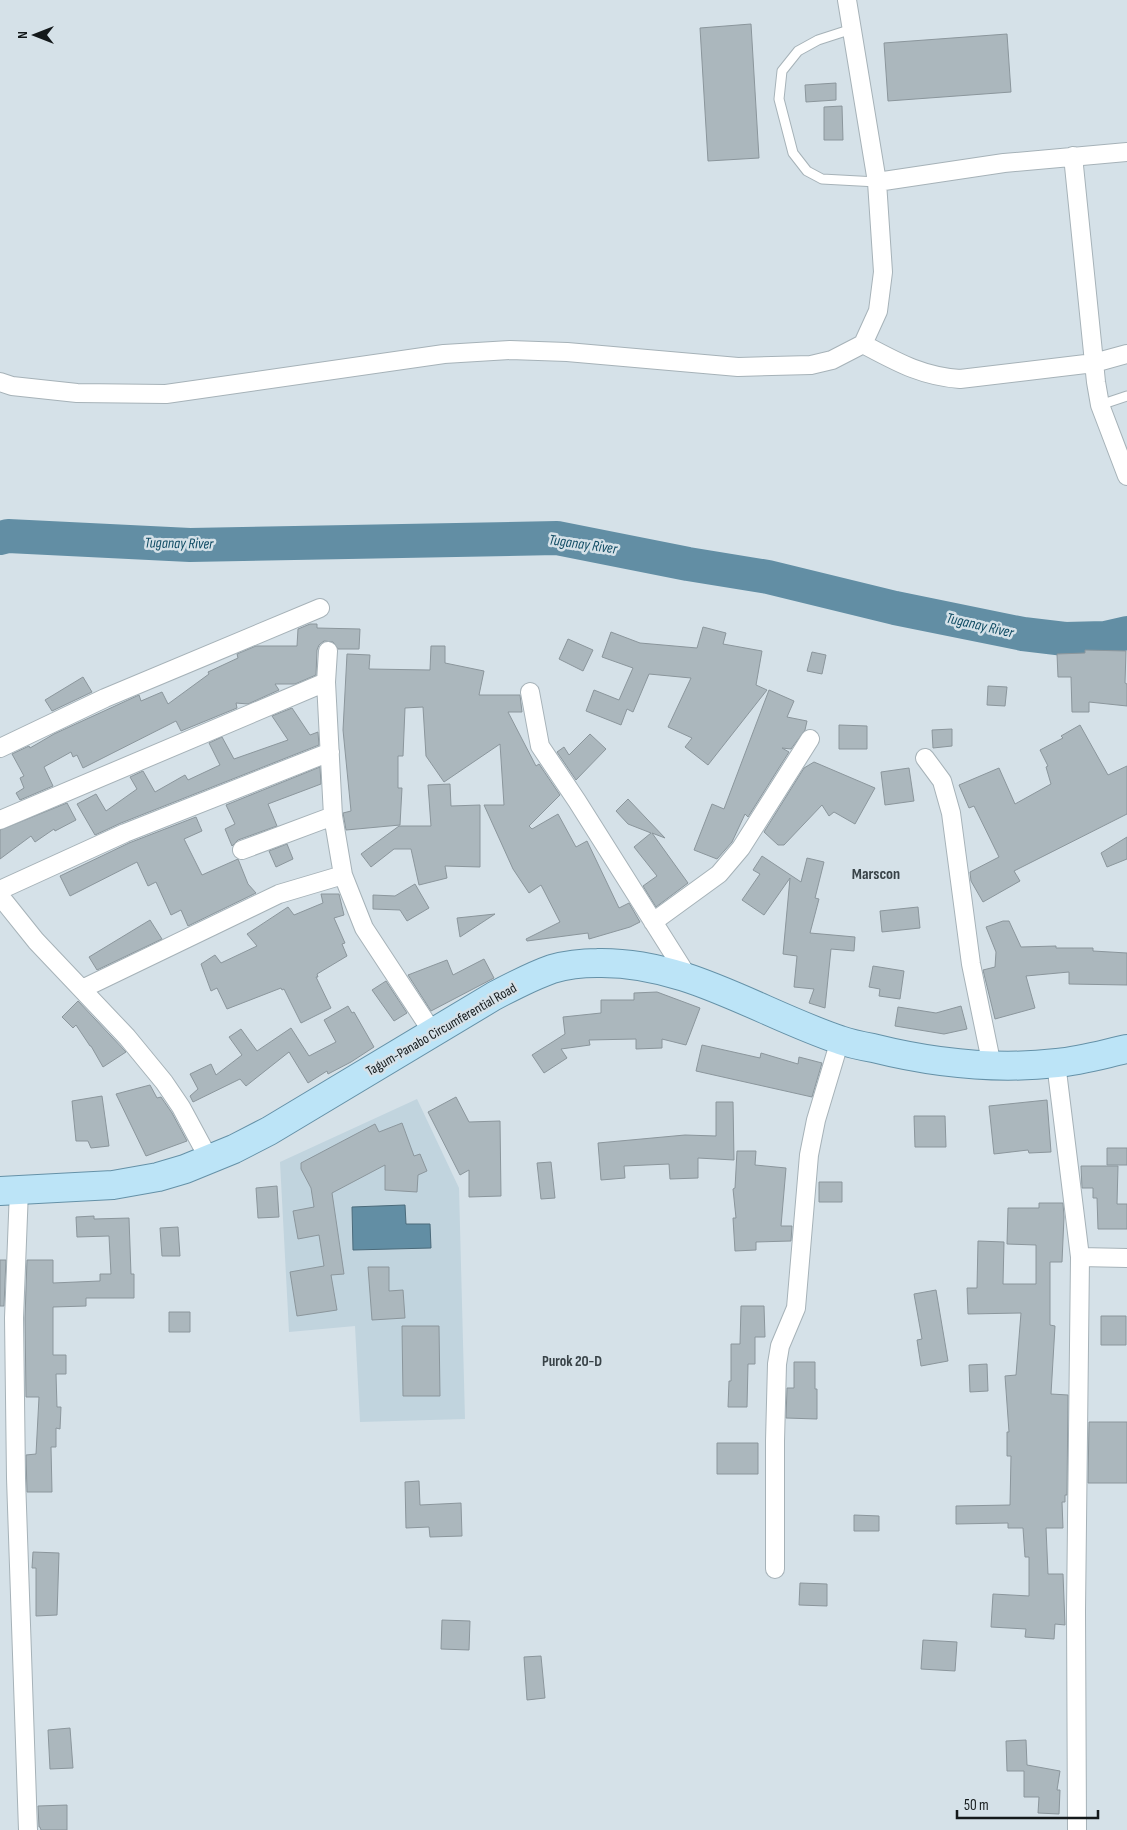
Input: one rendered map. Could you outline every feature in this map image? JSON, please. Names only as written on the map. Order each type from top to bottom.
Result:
[{"type":"main road","name":"Tagum-Panabo Circumferential Road","points":[[10,1191],[113,1186],[158,1177],[209,1159],[269,1131],[494,996],[525,980],[554,969],[586,963],[616,963],[644,966],[688,977],[840,1040],[912,1058],[946,1063],[992,1066],[1056,1063],[1127,1049]]},
{"type":"street","points":[[0,382],[12,386],[77,393],[166,394],[444,354],[510,350],[567,352],[738,367],[811,365],[832,360],[863,344],[878,311],[882,282],[877,182],[847,0]]},
{"type":"street","points":[[877,182],[1004,163],[1127,152]]},
{"type":"street","points":[[1073,156],[1100,405],[1127,476]]},
{"type":"street","points":[[863,344],[917,371],[960,379],[1094,363],[1127,354]]},
{"type":"street","points":[[0,748],[105,698],[320,608]]},
{"type":"street","points":[[328,651],[326,682],[333,816],[343,875],[364,928],[433,1033]]},
{"type":"street","points":[[0,820],[326,682]]},
{"type":"street","points":[[530,692],[540,746],[688,977]]},
{"type":"street","points":[[653,922],[719,874],[741,848],[810,739]]},
{"type":"street","points":[[0,890],[125,833],[330,752]]},
{"type":"street","points":[[925,758],[942,781],[951,813],[971,964],[992,1066]]},
{"type":"street","points":[[242,850],[333,816]]},
{"type":"street","points":[[82,989],[279,894],[343,875]]},
{"type":"street","points":[[0,896],[36,941],[127,1037],[164,1082],[209,1159]]},
{"type":"street","points":[[775,1569],[777,1364],[784,1333],[791,1323],[796,1308],[809,1155],[816,1120],[840,1040]]},
{"type":"street","points":[[1056,1063],[1080,1257],[1076,1611],[1078,1830]]},
{"type":"street","points":[[10,1191],[16,1478],[28,1830]]},
{"type":"street","points":[[1080,1257],[1127,1258]]},
{"type":"lane","points":[[852,29],[818,40],[798,51],[782,71],[778,100],[793,153],[806,171],[822,179],[877,182]]},
{"type":"lane","points":[[1100,405],[1127,396]]},
{"type":"shaded area","points":[[417,1099],[459,1188],[465,1419],[360,1422],[355,1326],[289,1332],[280,1162]]},
{"type":"water","points":[[405,1205],[406,1224],[430,1224],[431,1248],[353,1250],[352,1207]]},
{"type":"building","points":[[751,24],[759,158],[708,161],[700,28]]},
{"type":"building","points":[[1007,34],[1011,92],[888,101],[884,43]]},
{"type":"building","points":[[836,83],[836,100],[806,102],[805,85]]},
{"type":"building","points":[[842,106],[843,140],[824,140],[824,107]]},
{"type":"building","points":[[310,624],[317,624],[317,628],[360,629],[359,649],[338,649],[333,642],[324,641],[317,650],[316,675],[295,684],[275,684],[279,690],[248,704],[236,703],[237,708],[181,731],[176,721],[83,768],[77,755],[73,757],[71,752],[44,767],[53,786],[20,800],[16,793],[24,788],[20,778],[24,776],[12,754],[29,746],[30,748],[54,734],[139,695],[141,701],[162,692],[168,704],[209,674],[208,672],[238,658],[237,654],[256,646],[297,646],[298,629]]},
{"type":"building","points":[[703,627],[726,633],[723,644],[762,651],[756,685],[767,690],[708,765],[685,747],[692,738],[668,727],[691,678],[649,674],[633,712],[627,709],[621,725],[586,711],[594,690],[619,700],[633,668],[602,657],[611,632],[640,643],[697,648]]},
{"type":"building","points":[[568,639],[593,650],[583,671],[559,659]]},
{"type":"building","points":[[431,646],[445,646],[445,663],[484,671],[479,695],[520,695],[522,712],[508,712],[536,766],[539,764],[560,795],[529,826],[532,829],[558,814],[576,847],[587,841],[619,908],[629,903],[640,922],[630,927],[589,939],[588,933],[527,941],[526,939],[560,922],[541,885],[529,893],[513,869],[484,805],[504,805],[500,744],[444,782],[426,756],[423,707],[405,708],[403,756],[398,756],[398,788],[402,788],[400,825],[346,830],[343,813],[351,811],[343,730],[347,654],[370,655],[369,669],[430,670]]},
{"type":"building","points":[[1085,650],[1126,651],[1125,683],[1127,684],[1127,706],[1089,702],[1089,712],[1072,712],[1071,677],[1058,677],[1057,654],[1085,653]]},
{"type":"building","points":[[812,652],[826,655],[822,674],[807,671]]},
{"type":"building","points":[[83,677],[92,692],[52,711],[45,700]]},
{"type":"building","points":[[988,686],[1007,687],[1005,706],[987,705]]},
{"type":"building","points":[[769,690],[794,701],[787,717],[807,721],[805,730],[791,749],[782,748],[789,752],[748,817],[745,814],[732,842],[717,859],[694,850],[712,804],[724,809]]},
{"type":"building","points":[[292,708],[310,735],[318,732],[319,745],[95,835],[77,804],[96,794],[106,811],[137,789],[130,777],[143,771],[155,792],[185,775],[188,780],[220,765],[209,743],[222,737],[234,759],[288,740],[272,716]]},
{"type":"building","points":[[839,725],[867,726],[867,749],[839,749]]},
{"type":"building","points":[[1080,725],[1108,775],[1127,766],[1127,814],[1014,871],[1020,881],[983,902],[971,881],[970,872],[999,857],[974,806],[969,808],[959,785],[999,768],[1015,804],[1051,784],[1046,767],[1048,766],[1040,750],[1063,738],[1061,736]]},
{"type":"building","points":[[952,729],[952,746],[933,748],[932,730]]},
{"type":"building","points":[[590,734],[606,749],[576,780],[557,752],[564,747],[569,755]]},
{"type":"building","points":[[814,762],[875,788],[855,824],[834,812],[829,816],[822,805],[784,845],[778,845],[764,832],[804,768]]},
{"type":"building","points":[[320,767],[321,784],[268,804],[277,826],[238,840],[232,846],[225,829],[235,824],[226,805]]},
{"type":"building","points":[[909,768],[914,801],[885,805],[881,772]]},
{"type":"building","points":[[450,784],[451,806],[480,805],[480,867],[445,866],[447,878],[419,885],[411,849],[394,849],[371,867],[361,854],[399,826],[431,826],[428,785]]},
{"type":"building","points":[[628,799],[665,838],[652,833],[688,883],[656,907],[643,886],[657,876],[634,847],[651,833],[628,824],[616,811]]},
{"type":"building","points":[[67,803],[76,820],[55,831],[54,829],[35,842],[31,836],[0,859],[0,830]]},
{"type":"building","points":[[196,817],[202,831],[184,839],[202,875],[238,859],[248,884],[256,893],[188,926],[181,910],[171,915],[156,882],[148,886],[137,862],[70,896],[60,876],[129,843]]},
{"type":"building","points":[[1127,837],[1127,859],[1107,867],[1101,853]]},
{"type":"building","points":[[287,844],[293,859],[276,867],[269,851]]},
{"type":"building","points":[[762,856],[801,882],[807,858],[824,862],[815,898],[819,899],[810,933],[855,937],[854,951],[831,949],[825,1008],[809,1003],[814,989],[794,987],[797,956],[783,954],[790,878],[764,915],[742,900],[760,874],[753,870]]},
{"type":"building","points":[[415,884],[429,908],[407,921],[400,910],[373,909],[373,895],[395,896]]},
{"type":"building","points":[[321,894],[339,894],[344,915],[334,918],[345,943],[342,944],[347,956],[317,974],[318,977],[316,977],[331,1008],[301,1023],[284,989],[282,990],[281,988],[227,1009],[217,988],[211,991],[201,964],[215,955],[221,963],[257,946],[247,934],[288,907],[294,915],[323,903]]},
{"type":"building","points":[[918,907],[920,928],[882,932],[880,911]]},
{"type":"building","points":[[495,914],[460,937],[457,918]]},
{"type":"building","points":[[150,920],[162,939],[97,970],[89,957]]},
{"type":"building","points":[[1003,921],[1009,921],[1021,947],[1093,948],[1093,951],[1127,953],[1127,985],[1069,984],[1069,972],[1026,976],[1035,1008],[995,1019],[983,970],[995,967],[996,952],[986,927]]},
{"type":"building","points":[[484,959],[494,978],[431,1011],[408,975],[447,960],[453,975]]},
{"type":"building","points":[[873,966],[904,971],[900,999],[879,996],[880,989],[869,987]]},
{"type":"building","points":[[386,981],[407,1013],[394,1021],[372,990]]},
{"type":"building","points":[[657,992],[700,1008],[686,1045],[662,1039],[662,1048],[636,1049],[636,1039],[589,1040],[590,1045],[561,1049],[567,1058],[544,1073],[532,1055],[565,1034],[563,1017],[601,1013],[601,1000],[634,1000],[634,993]]},
{"type":"building","points":[[78,1001],[126,1052],[103,1067],[76,1025],[73,1028],[62,1017]]},
{"type":"building","points":[[348,1006],[352,1013],[354,1012],[374,1047],[351,1062],[328,1074],[327,1071],[308,1083],[289,1052],[246,1086],[240,1079],[193,1102],[190,1096],[198,1089],[190,1074],[211,1064],[216,1075],[242,1055],[229,1037],[241,1029],[257,1051],[291,1028],[309,1056],[336,1042],[324,1020]]},
{"type":"building","points":[[961,1006],[967,1029],[944,1034],[895,1026],[898,1007],[936,1013]]},
{"type":"building","points":[[702,1045],[760,1058],[761,1053],[798,1064],[799,1057],[822,1063],[812,1097],[696,1071]]},
{"type":"building","points":[[150,1085],[157,1098],[161,1097],[172,1113],[187,1141],[146,1156],[116,1094]]},
{"type":"building","points":[[102,1096],[109,1146],[91,1148],[88,1141],[76,1141],[72,1101]]},
{"type":"building","points":[[456,1097],[469,1122],[500,1121],[501,1196],[469,1197],[469,1170],[460,1175],[428,1112]]},
{"type":"building","points":[[1047,1100],[1051,1152],[1029,1153],[1028,1150],[994,1154],[989,1106]]},
{"type":"building","points":[[716,1102],[733,1102],[734,1160],[698,1158],[698,1178],[670,1179],[669,1164],[624,1166],[625,1178],[601,1180],[598,1143],[685,1135],[716,1136]]},
{"type":"building","points":[[914,1116],[945,1116],[946,1147],[915,1147]]},
{"type":"building","points":[[402,1123],[414,1156],[420,1154],[427,1171],[418,1175],[417,1192],[385,1190],[385,1165],[332,1193],[344,1274],[331,1275],[337,1310],[297,1316],[290,1272],[324,1266],[319,1235],[298,1239],[293,1211],[314,1207],[311,1188],[301,1169],[301,1163],[375,1124],[379,1132]]},
{"type":"building","points":[[1107,1148],[1127,1148],[1127,1165],[1107,1165]]},
{"type":"building","points":[[737,1151],[756,1151],[755,1165],[786,1168],[781,1226],[792,1226],[791,1241],[756,1242],[756,1250],[735,1251],[733,1218],[736,1218],[733,1189],[735,1188]]},
{"type":"building","points":[[551,1162],[555,1198],[541,1199],[537,1163]]},
{"type":"building","points":[[1081,1166],[1118,1166],[1117,1204],[1127,1204],[1127,1229],[1098,1229],[1097,1198],[1093,1198],[1093,1188],[1082,1188]]},
{"type":"building","points":[[819,1182],[842,1182],[842,1202],[819,1202]]},
{"type":"building","points":[[277,1186],[279,1217],[258,1218],[256,1188]]},
{"type":"building","points":[[1039,1203],[1063,1203],[1064,1217],[1062,1262],[1050,1262],[1050,1325],[1055,1326],[1051,1394],[1068,1395],[1067,1495],[1065,1495],[1065,1502],[1062,1502],[1063,1528],[1046,1528],[1048,1574],[1063,1574],[1065,1625],[1055,1624],[1054,1639],[1025,1637],[1026,1629],[991,1627],[993,1594],[1029,1596],[1029,1557],[1025,1557],[1023,1528],[1008,1528],[1008,1523],[956,1524],[956,1506],[1010,1505],[1011,1456],[1007,1456],[1007,1432],[1009,1432],[1005,1376],[1016,1375],[1021,1313],[968,1314],[967,1288],[977,1288],[978,1241],[1004,1242],[1003,1284],[1036,1284],[1036,1245],[1007,1244],[1008,1208],[1039,1208]]},
{"type":"building","points":[[94,1216],[94,1219],[129,1218],[134,1298],[86,1298],[86,1306],[53,1307],[53,1355],[66,1355],[66,1374],[56,1374],[57,1407],[61,1407],[60,1429],[56,1428],[56,1447],[51,1447],[52,1492],[27,1492],[26,1455],[36,1454],[39,1397],[26,1397],[25,1318],[27,1260],[53,1260],[53,1283],[100,1281],[100,1274],[111,1274],[109,1236],[77,1237],[76,1217]]},
{"type":"building","points":[[178,1227],[180,1256],[162,1256],[160,1228]]},
{"type":"building","points":[[0,1260],[6,1260],[4,1306],[0,1306]]},
{"type":"building","points":[[368,1267],[389,1267],[389,1291],[403,1290],[405,1318],[372,1320]]},
{"type":"building","points":[[936,1290],[948,1361],[921,1366],[917,1340],[922,1339],[914,1294]]},
{"type":"building","points":[[741,1306],[764,1306],[765,1337],[755,1337],[755,1364],[748,1364],[747,1407],[728,1407],[729,1381],[731,1381],[731,1344],[740,1344]]},
{"type":"building","points":[[169,1312],[190,1312],[190,1332],[169,1332]]},
{"type":"building","points":[[1101,1316],[1126,1316],[1126,1345],[1101,1345]]},
{"type":"building","points":[[402,1326],[439,1326],[440,1396],[403,1396]]},
{"type":"building","points":[[794,1362],[815,1362],[817,1419],[786,1418],[787,1388],[794,1388]]},
{"type":"building","points":[[987,1364],[988,1391],[970,1392],[969,1365]]},
{"type":"building","points":[[1089,1422],[1127,1422],[1127,1483],[1088,1483]]},
{"type":"building","points":[[717,1443],[758,1443],[758,1474],[717,1474]]},
{"type":"building","points":[[419,1481],[420,1505],[461,1503],[462,1536],[430,1537],[429,1527],[406,1528],[405,1482]]},
{"type":"building","points":[[854,1515],[879,1516],[879,1531],[854,1531]]},
{"type":"building","points":[[33,1552],[59,1553],[57,1615],[36,1616],[36,1568],[32,1568]]},
{"type":"building","points":[[800,1583],[827,1584],[827,1606],[799,1605]]},
{"type":"building","points":[[442,1620],[470,1621],[469,1650],[441,1649]]},
{"type":"building","points":[[923,1640],[957,1642],[955,1671],[921,1669]]},
{"type":"building","points":[[541,1656],[545,1698],[527,1700],[524,1657]]},
{"type":"building","points":[[70,1728],[73,1768],[50,1769],[48,1730]]},
{"type":"building","points":[[1026,1740],[1027,1765],[1060,1771],[1057,1790],[1060,1790],[1059,1814],[1038,1813],[1039,1797],[1024,1797],[1024,1771],[1007,1771],[1006,1741]]},
{"type":"building","points":[[67,1805],[67,1830],[41,1830],[39,1827],[38,1806]]},
{"type":"waterway","name":"Tuganay River","points":[[0,538],[8,536],[190,545],[557,538],[688,564],[768,577],[895,608],[1023,634],[1065,639],[1105,638],[1127,633]]},
{"type":"district","name":"Marscon","points":[[876,873]]},
{"type":"district","name":"Purok 20-D","points":[[572,1361]]}]
